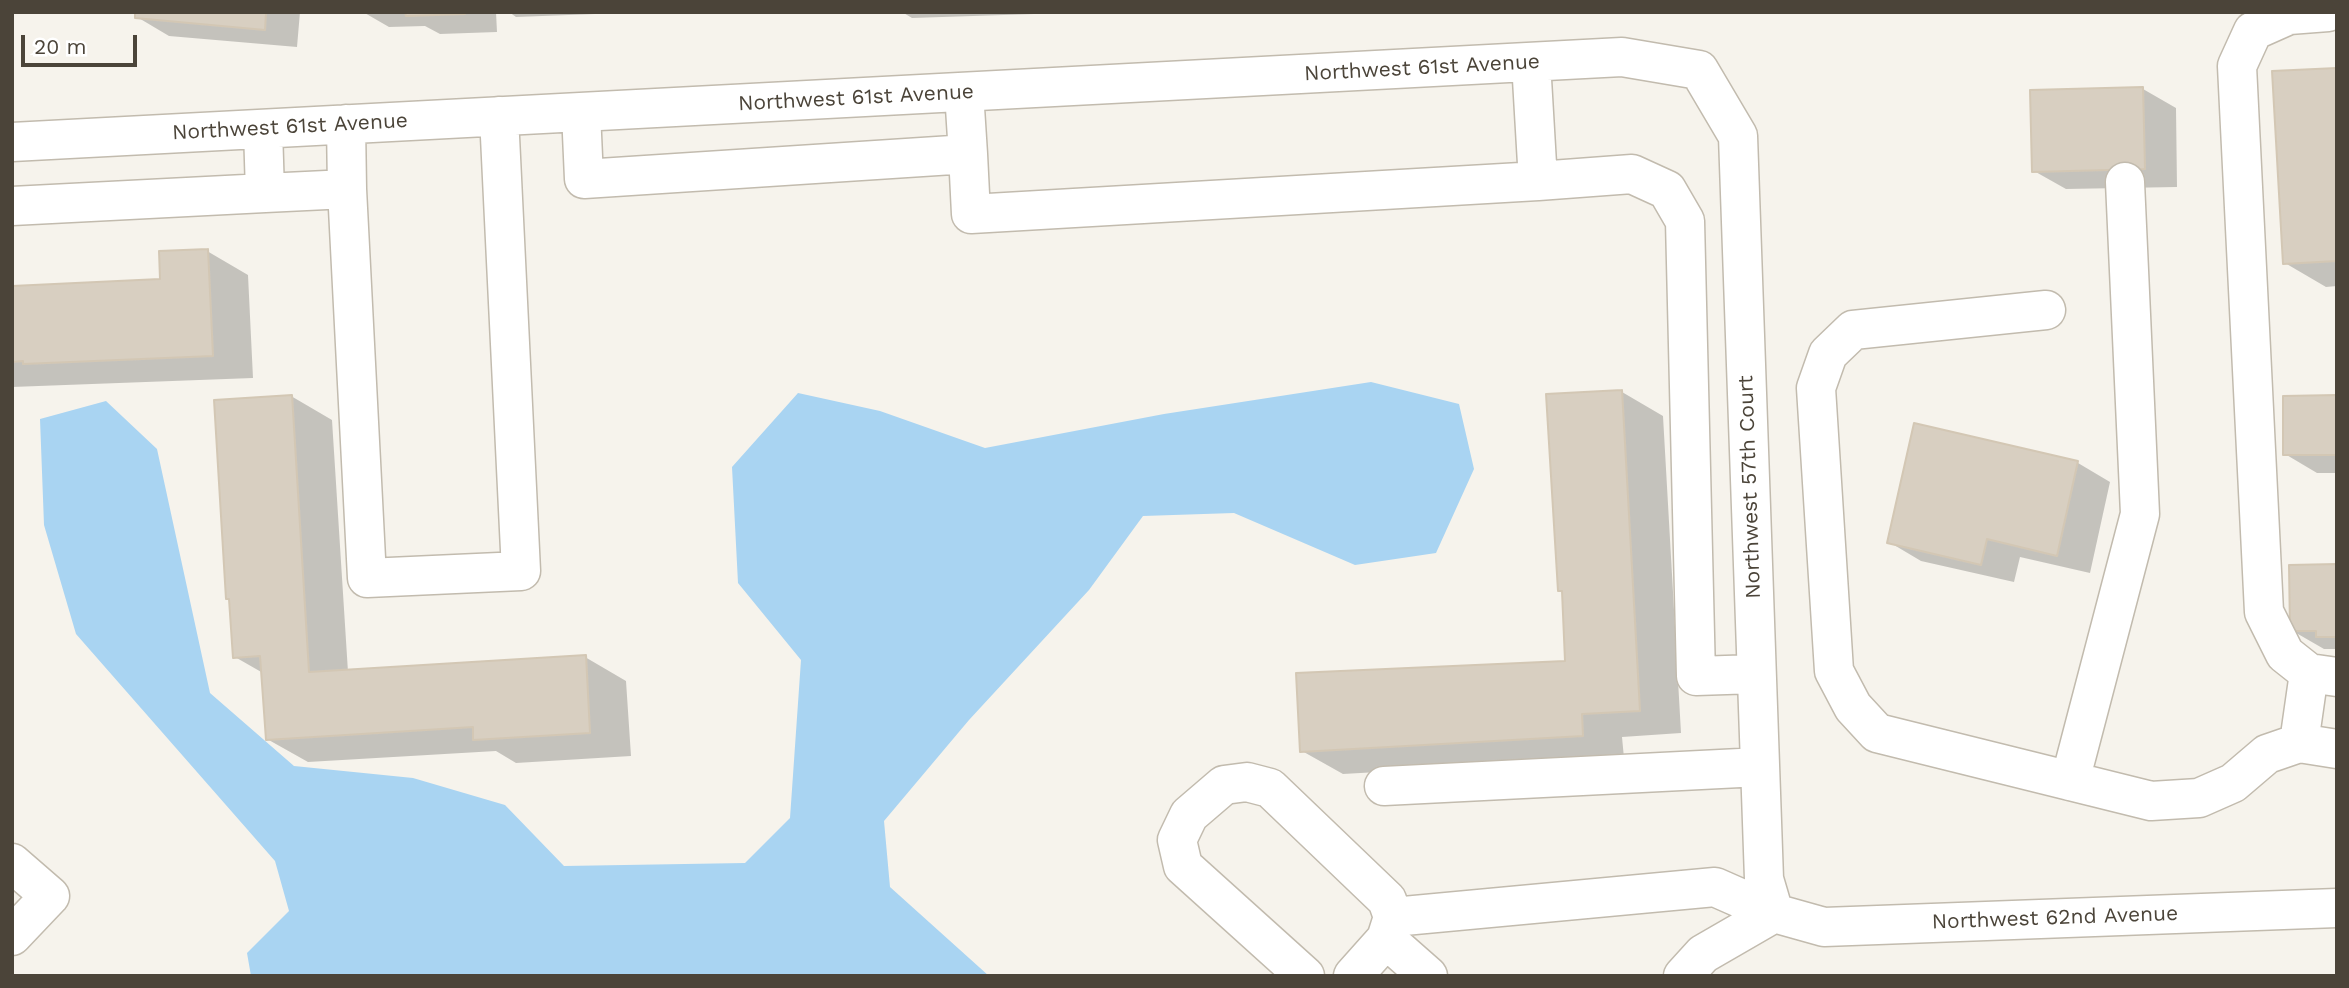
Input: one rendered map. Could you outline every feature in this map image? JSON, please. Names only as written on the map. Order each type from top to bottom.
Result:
[{"type":"lane","points":[[2299,743],[2323,675],[2285,654],[2264,612],[2237,66],[2253,31],[2289,15],[2328,12]]},
{"type":"lane","name":"Northwest 61st Avenue","points":[[12,142],[1622,57],[1699,70]]},
{"type":"lane","points":[[1531,62],[1538,181]]},
{"type":"lane","name":"Northwest 57th Court","points":[[1699,70],[1738,136],[1764,880],[1774,913]]},
{"type":"lane","points":[[964,92],[971,214],[1632,174],[1667,190],[1685,221],[1696,676],[1756,674]]},
{"type":"lane","points":[[581,112],[584,179],[968,154]]},
{"type":"lane","points":[[346,124],[367,578],[521,571],[499,116]]},
{"type":"lane","points":[[263,129],[265,193]]},
{"type":"lane","points":[[2070,781],[2140,514],[2125,181]]},
{"type":"lane","points":[[12,206],[347,189]]},
{"type":"lane","points":[[2046,310],[1853,330],[1828,354],[1816,388],[1834,671],[1853,707],[1877,733],[2151,801],[2199,798],[2233,783],[2267,754],[2299,743],[2337,749]]},
{"type":"lane","points":[[1384,786],[1760,767]]},
{"type":"lane","points":[[1305,976],[1183,866],[1177,840],[1189,815],[1224,785],[1247,782],[1270,788],[1387,900],[1389,928],[1428,976]]},
{"type":"lane","points":[[12,863],[50,896],[12,936]]},
{"type":"lane","name":"Northwest 62nd Avenue","points":[[1389,928],[1715,887],[1774,913],[1824,927],[2337,908]]},
{"type":"lane","points":[[1683,976],[1703,954],[1774,913]]},
{"type":"lane","points":[[1353,976],[1389,928]]},
{"type":"water","points":[[1371,382],[1459,404],[1474,469],[1436,553],[1355,565],[1234,513],[1143,516],[1089,590],[969,720],[884,821],[890,887],[989,976],[251,976],[247,953],[289,911],[275,861],[76,634],[44,525],[40,419],[106,401],[157,449],[210,693],[294,766],[413,778],[505,805],[564,866],[745,863],[790,818],[801,660],[738,583],[732,467],[798,393],[880,411],[985,448],[1164,414]]},
{"type":"building","points":[[135,12],[266,12],[265,30],[135,18]]},
{"type":"building","points":[[405,12],[465,12],[465,14],[406,16]]},
{"type":"building","points":[[2337,68],[2337,261],[2283,264],[2272,71]]},
{"type":"building","points":[[2143,87],[2145,169],[2032,172],[2030,90]]},
{"type":"building","points":[[208,249],[213,356],[23,364],[23,361],[12,362],[12,286],[160,279],[159,251]]},
{"type":"building","points":[[1622,390],[1640,711],[1582,714],[1583,736],[1300,752],[1296,673],[1565,661],[1546,394]]},
{"type":"building","points":[[292,395],[309,672],[586,655],[590,733],[473,740],[473,727],[266,740],[260,656],[233,658],[229,599],[226,599],[214,400]]},
{"type":"building","points":[[2337,395],[2337,455],[2283,455],[2283,396]]},
{"type":"building","points":[[1914,423],[2078,461],[2057,556],[1987,539],[1981,565],[1887,543]]},
{"type":"building","points":[[2337,564],[2337,637],[2316,637],[2316,631],[2290,631],[2289,565]]}]
